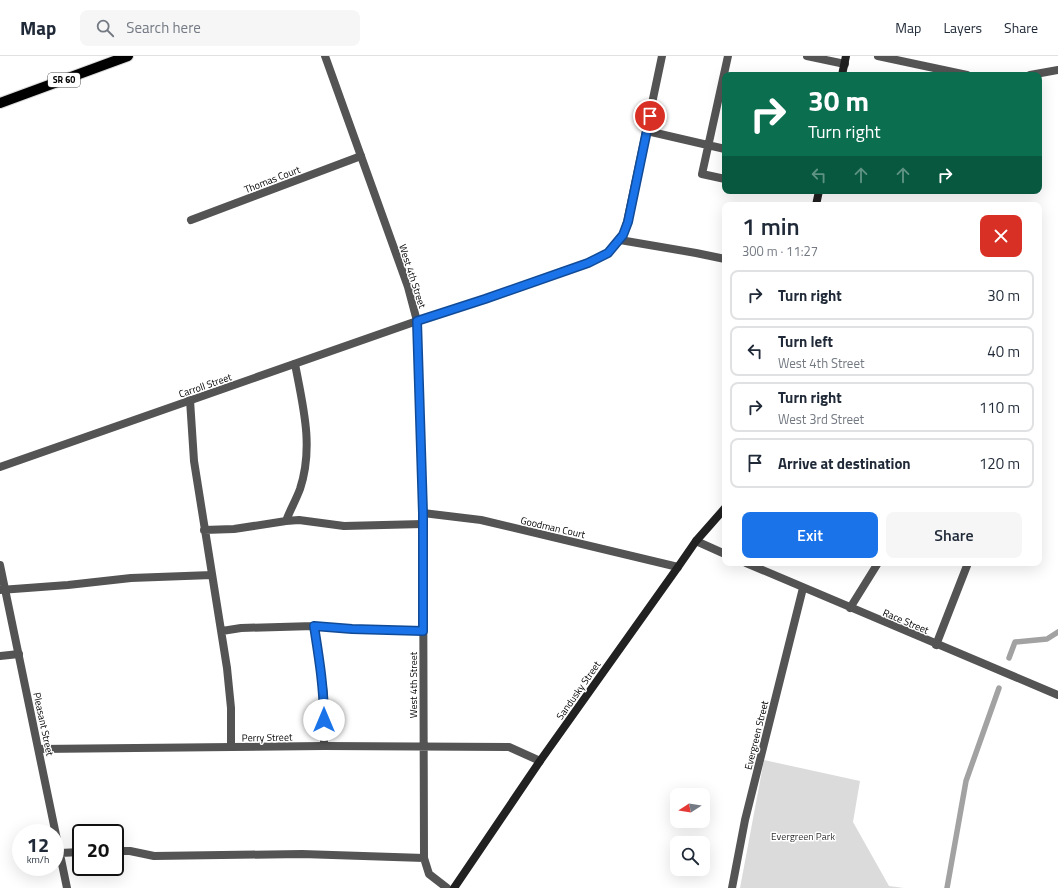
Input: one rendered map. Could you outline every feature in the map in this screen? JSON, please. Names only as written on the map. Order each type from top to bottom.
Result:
[{"type":"main road","name":"SR 60","points":[[0,103],[128,56]]},
{"type":"main road","points":[[843,72],[845,60]]},
{"type":"main road","name":"Sandusky Street","points":[[454,888],[540,761],[696,541],[722,511]]},
{"type":"street","name":"West 4th Street","points":[[325,56],[408,287],[417,321],[423,513],[424,858],[429,874],[447,888]]},
{"type":"street","points":[[662,56],[628,222],[620,240],[722,258]]},
{"type":"street","points":[[725,72],[728,56]]},
{"type":"street","points":[[807,56],[845,60]]},
{"type":"street","points":[[878,56],[953,72]]},
{"type":"street","points":[[1042,73],[1058,70]]},
{"type":"street","points":[[722,84],[702,174],[722,178]]},
{"type":"street","points":[[647,131],[722,147]]},
{"type":"street","name":"Thomas Court","points":[[191,220],[361,156]]},
{"type":"street","name":"Carroll Street","points":[[0,467],[417,321],[588,263],[608,253],[620,240]]},
{"type":"street","points":[[286,521],[304,476],[307,450],[306,422],[295,364]]},
{"type":"street","points":[[190,400],[194,461],[204,530],[222,631],[231,708],[231,747]]},
{"type":"street","name":"Goodman Court","points":[[423,513],[481,520],[678,567]]},
{"type":"street","points":[[204,530],[234,529],[286,521],[309,520],[344,526],[423,524]]},
{"type":"street","points":[[696,541],[722,553]]},
{"type":"street","name":"Pleasant Street","points":[[0,564],[3,590],[19,654],[54,824]]},
{"type":"street","name":"Race Street","points":[[753,566],[936,645],[1058,695]]},
{"type":"street","points":[[850,608],[876,566]]},
{"type":"street","points":[[936,645],[967,566]]},
{"type":"street","points":[[3,590],[131,578],[212,575]]},
{"type":"street","name":"Evergreen Street","points":[[732,888],[745,820],[803,588]]},
{"type":"street","points":[[314,626],[324,694],[324,746]]},
{"type":"street","points":[[222,631],[241,628],[314,626],[423,631]]},
{"type":"street","points":[[0,656],[19,654]]},
{"type":"street","name":"Perry Street","points":[[39,749],[324,746],[509,747],[540,761]]},
{"type":"street","points":[[124,851],[154,856],[302,854],[424,858]]},
{"type":"street","name":"Pleasant Street","points":[[64,873],[67,888]]},
{"type":"green space","name":"Evergreen Park","points":[[764,760],[860,781],[853,822],[889,886],[904,888],[740,888]]},
{"type":"waterway","points":[[1009,658],[1015,642],[1047,639],[1058,632]]},
{"type":"waterway","points":[[947,888],[966,781],[999,688]]},
{"type":"route","points":[[324,720],[322,674],[314,626],[330,628],[423,631],[423,513],[417,321],[515,289],[588,263],[608,253],[623,235],[628,222],[650,116]]}]
